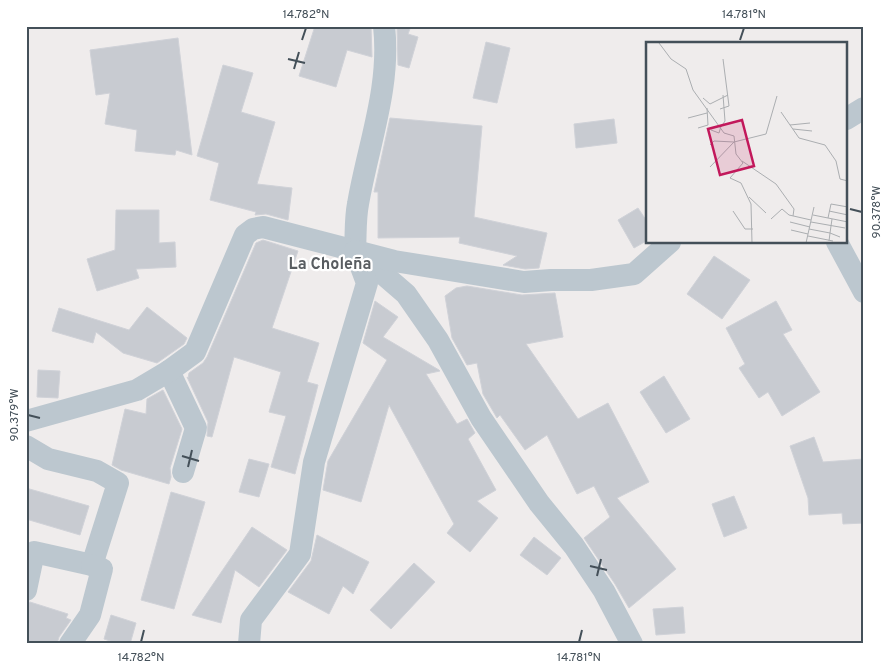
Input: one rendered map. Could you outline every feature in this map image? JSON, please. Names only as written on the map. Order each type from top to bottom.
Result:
[{"type":"street","points":[[249,644],[251,620],[300,554],[314,462],[367,283],[355,250],[357,205],[377,124],[386,46],[384,26]]},
{"type":"street","points":[[848,118],[864,108]]},
{"type":"street","points":[[26,421],[137,390],[169,371],[195,352],[245,235],[253,229],[263,227],[394,261],[524,282],[591,280],[634,274],[668,244]]},
{"type":"street","points":[[838,244],[864,292]]},
{"type":"street","points":[[355,250],[406,294],[438,340],[481,418],[539,503],[574,546],[604,591],[632,644]]},
{"type":"street","points":[[169,371],[196,428],[183,472]]},
{"type":"street","points":[[26,446],[48,459],[97,472],[118,483],[92,566]]},
{"type":"street","points":[[26,590],[34,552],[102,569],[90,615],[70,644]]},
{"type":"building","points":[[315,26],[371,26],[372,57],[347,50],[336,87],[299,76]]},
{"type":"building","points":[[397,26],[411,26],[408,34],[418,37],[409,68],[398,65]]},
{"type":"building","points":[[178,38],[192,155],[176,150],[175,155],[135,151],[137,130],[105,124],[110,93],[96,95],[90,50]]},
{"type":"building","points":[[486,42],[510,48],[497,103],[473,98]]},
{"type":"building","points":[[223,65],[253,73],[241,112],[275,122],[257,184],[292,188],[288,220],[266,214],[255,215],[256,212],[210,200],[219,163],[197,156]]},
{"type":"building","points":[[390,118],[482,126],[474,217],[547,233],[539,268],[525,269],[503,265],[517,256],[459,243],[460,237],[378,238],[378,192],[374,192]]},
{"type":"building","points":[[614,119],[617,143],[576,148],[574,124]]},
{"type":"building","points":[[638,208],[646,220],[646,241],[634,248],[618,220]]},
{"type":"building","points":[[116,210],[159,210],[159,243],[175,242],[176,267],[136,269],[139,278],[97,291],[87,259],[115,250]]},
{"type":"building","points":[[263,240],[298,251],[272,328],[319,343],[307,382],[318,385],[295,474],[271,467],[286,416],[269,412],[281,372],[234,357],[212,437],[207,436],[208,422],[187,377],[207,357],[256,243]]},
{"type":"building","points":[[714,256],[750,280],[722,319],[687,294]]},
{"type":"building","points":[[467,286],[522,295],[555,293],[563,337],[526,344],[578,419],[608,403],[649,482],[617,498],[676,569],[629,608],[584,538],[610,517],[594,486],[577,494],[547,435],[525,450],[500,415],[497,418],[483,394],[477,363],[467,365],[452,338],[445,296],[456,288]]},
{"type":"building","points":[[375,301],[398,317],[383,337],[440,371],[426,374],[457,424],[467,419],[475,433],[468,439],[496,490],[477,501],[498,518],[470,552],[447,533],[454,524],[389,405],[361,502],[323,490],[328,461],[387,360],[363,343]]},
{"type":"building","points":[[776,301],[792,330],[783,334],[820,392],[782,416],[768,392],[759,398],[739,368],[745,364],[726,328]]},
{"type":"building","points":[[147,307],[187,338],[184,344],[157,363],[123,353],[96,332],[93,343],[52,331],[59,308],[129,330]]},
{"type":"building","points":[[38,370],[60,371],[58,398],[37,397]]},
{"type":"building","points":[[664,376],[690,419],[666,433],[640,392]]},
{"type":"building","points":[[163,390],[182,429],[170,468],[171,477],[169,484],[121,470],[112,465],[125,409],[146,414],[147,399]]},
{"type":"building","points":[[814,437],[823,462],[864,459],[864,523],[843,524],[842,513],[809,515],[808,498],[790,446]]},
{"type":"building","points":[[249,459],[269,464],[259,497],[239,492]]},
{"type":"building","points":[[26,488],[89,506],[80,535],[26,519]]},
{"type":"building","points":[[171,492],[205,502],[174,609],[141,600]]},
{"type":"building","points":[[734,496],[747,528],[724,537],[712,504]]},
{"type":"building","points":[[252,527],[287,550],[259,587],[235,570],[221,623],[192,615]]},
{"type":"building","points":[[317,535],[369,562],[353,594],[343,586],[329,614],[288,592],[311,561]]},
{"type":"building","points":[[534,537],[561,558],[547,575],[520,555]]},
{"type":"building","points":[[414,563],[435,582],[391,629],[370,610]]},
{"type":"building","points":[[30,602],[68,614],[66,618],[71,620],[59,637],[57,644],[26,644],[26,603]]},
{"type":"building","points":[[683,607],[685,633],[656,635],[653,609]]},
{"type":"building","points":[[111,615],[136,623],[130,644],[119,644],[104,639]]},
{"type":"district","name":"La Choleña","points":[[330,265]]}]
